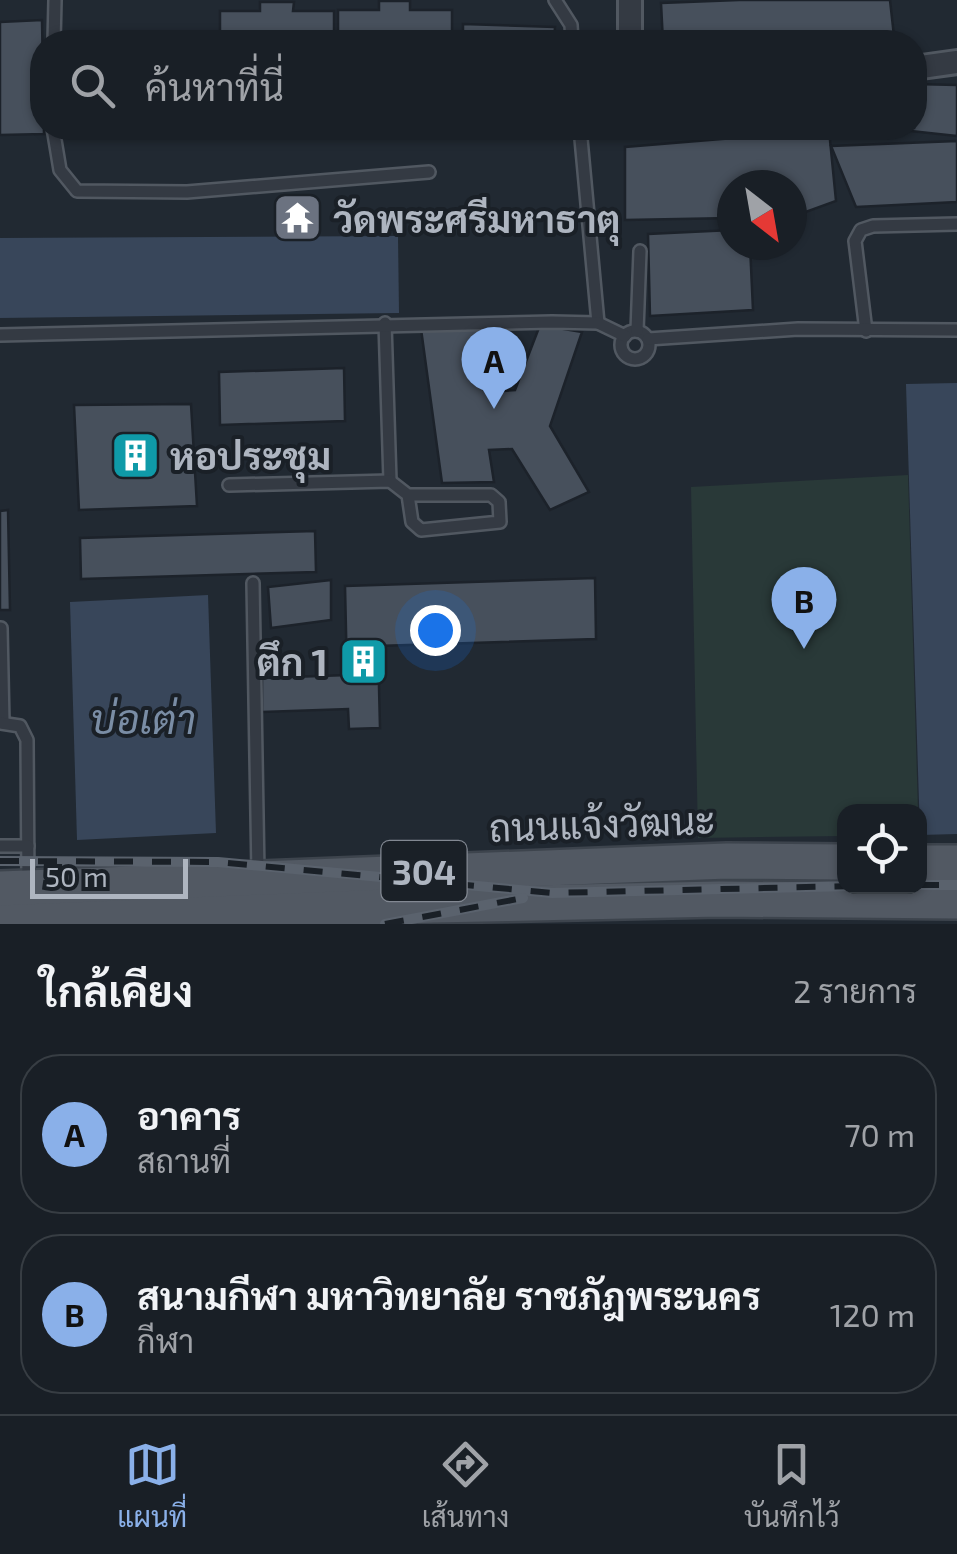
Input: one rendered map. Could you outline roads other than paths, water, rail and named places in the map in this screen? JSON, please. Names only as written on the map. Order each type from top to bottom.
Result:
[{"type":"main road","name":"ถนนแจ้งวัฒนะ","points":[[6,895],[258,877],[727,861],[837,862]]},
{"type":"main road","points":[[927,863],[957,863]]},
{"type":"main road","name":"304","points":[[6,895],[957,901]]},
{"type":"street","points":[[630,0],[630,30]]},
{"type":"street","points":[[927,66],[957,62]]},
{"type":"lane","points":[[54,30],[55,0]]},
{"type":"lane","points":[[555,0],[571,30]]},
{"type":"lane","points":[[55,140],[60,170],[77,191],[244,189],[429,172]]},
{"type":"lane","points":[[581,140],[598,323]]},
{"type":"lane","points":[[866,330],[855,240],[861,230],[873,226],[957,224]]},
{"type":"lane","points":[[640,251],[631,333],[623,353],[635,360],[648,354],[648,339]]},
{"type":"lane","points":[[385,323],[390,481]]},
{"type":"lane","points":[[0,335],[385,323],[598,323],[648,339],[798,328],[957,330]]},
{"type":"lane","points":[[229,485],[390,481],[408,495],[491,495],[499,502],[500,522],[421,530],[412,522],[408,495]]},
{"type":"lane","points":[[254,583],[258,877]]},
{"type":"lane","points":[[0,628],[2,724],[20,726],[28,740],[28,846],[6,895]]},
{"type":"lane","points":[[0,846],[28,846]]},
{"type":"water","points":[[398,236],[399,313],[0,318],[0,238]]},
{"type":"water","points":[[957,383],[957,834],[927,835],[927,804],[919,804],[906,384]]},
{"type":"water","name":"บ่อเต่า","points":[[208,595],[216,833],[77,840],[70,602]]},
{"type":"railway","points":[[0,861],[218,862],[552,893],[837,886]]},
{"type":"railway","points":[[927,885],[957,885]]},
{"type":"railway","points":[[385,924],[523,898]]},
{"type":"place","name":"วัดพระศรีมหาธาตุ","points":[[298,218]]},
{"type":"place","name":"อาคาร","points":[[494,409]]},
{"type":"place","name":"หอประชุม","points":[[135,455]]},
{"type":"place","name":"สนามกีฬา มหาวิทยาลัย ราชภัฎพระนคร","points":[[804,649]]},
{"type":"place","name":"ตึก 1","points":[[363,661]]}]
